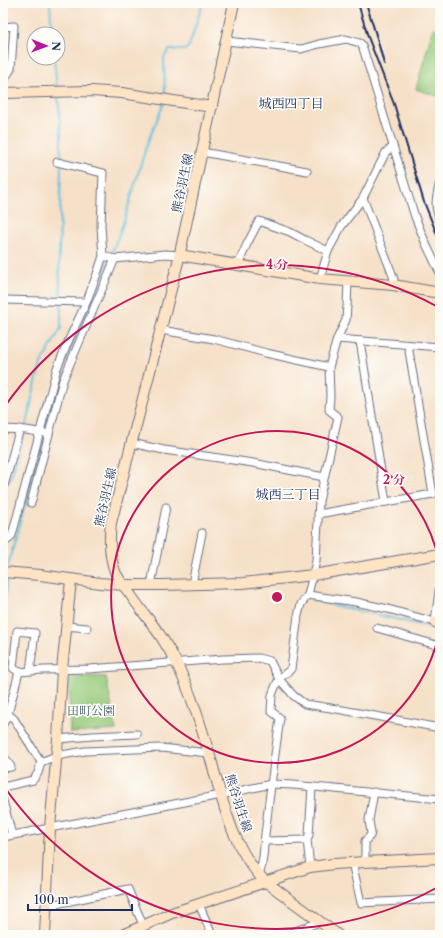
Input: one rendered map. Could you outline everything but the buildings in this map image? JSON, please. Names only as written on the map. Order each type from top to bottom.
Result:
[{"type":"street","name":"熊谷羽生線","points":[[234,3],[179,255],[161,330],[110,523],[110,549],[116,573],[123,585],[161,637],[177,663],[188,689],[221,795],[237,840],[246,856],[262,879],[338,935]]},
{"type":"street","points":[[3,27],[14,26],[11,69],[3,82]]},
{"type":"street","points":[[226,41],[301,49],[346,39],[360,42],[362,44],[414,217],[440,273]]},
{"type":"street","points":[[3,93],[57,91],[122,93],[212,107]]},
{"type":"street","points":[[320,279],[328,251],[341,227],[363,198],[386,152],[393,147]]},
{"type":"street","points":[[202,152],[307,171]]},
{"type":"street","points":[[3,543],[9,540],[12,534],[44,433],[109,258],[101,226],[103,173],[57,162]]},
{"type":"street","points":[[440,181],[436,199],[436,211],[440,219]]},
{"type":"street","points":[[363,198],[393,276],[393,285]]},
{"type":"street","points":[[238,265],[259,221],[290,232],[328,251]]},
{"type":"street","points":[[31,503],[57,368],[86,303],[97,274],[109,258],[165,254],[179,255],[320,279],[393,285],[440,294]]},
{"type":"street","points":[[262,879],[270,784],[280,718],[271,711],[272,695],[279,679],[291,669],[298,616],[301,604],[308,595],[316,561],[318,514],[322,476],[338,417],[329,410],[329,367],[337,339],[346,320],[348,281]]},
{"type":"street","points":[[3,300],[86,303]]},
{"type":"street","points":[[161,330],[214,339],[266,353],[329,367]]},
{"type":"street","points":[[337,339],[440,347]]},
{"type":"street","points":[[360,341],[386,502]]},
{"type":"street","points":[[318,514],[436,493],[408,345]]},
{"type":"street","points":[[3,429],[44,433]]},
{"type":"street","points":[[3,488],[14,445],[23,430]]},
{"type":"street","points":[[131,443],[164,450],[253,463],[322,476]]},
{"type":"street","points":[[151,585],[166,507]]},
{"type":"street","points":[[192,584],[202,533]]},
{"type":"street","points":[[3,572],[123,585],[244,583],[313,576],[440,554]]},
{"type":"street","points":[[45,935],[50,828],[58,739],[62,670],[71,580]]},
{"type":"street","points":[[308,595],[356,602],[438,623],[440,583]]},
{"type":"street","points":[[66,626],[87,628]]},
{"type":"street","points":[[377,628],[440,646]]},
{"type":"street","points":[[30,671],[35,633],[17,631],[13,668],[18,672],[258,658],[270,661],[279,679],[294,696],[305,704],[440,728]]},
{"type":"street","points":[[3,724],[8,714],[18,672]]},
{"type":"street","points":[[3,787],[33,780],[38,773],[41,762],[14,719],[8,714]]},
{"type":"street","points":[[58,739],[137,734]]},
{"type":"street","points":[[41,762],[56,756],[85,751],[162,748],[209,753]]},
{"type":"street","points":[[3,755],[11,767],[3,768]]},
{"type":"street","points":[[3,836],[221,795],[270,784],[440,799]]},
{"type":"street","points":[[310,867],[308,840],[312,787]]},
{"type":"street","points":[[365,862],[365,841],[371,833],[370,820],[374,792]]},
{"type":"street","points":[[3,801],[12,835]]},
{"type":"street","points":[[265,841],[308,840]]},
{"type":"street","points":[[122,935],[172,913],[262,879],[310,867],[352,862],[440,858]]},
{"type":"street","points":[[352,862],[361,903],[440,899]]},
{"type":"street","points":[[46,906],[128,889],[143,925]]},
{"type":"street","points":[[199,904],[212,935]]},
{"type":"street","points":[[284,935],[320,922]]},
{"type":"green space","points":[[433,28],[440,30],[440,97],[416,89]]},
{"type":"green space","name":"田町公園","points":[[69,676],[106,677],[116,730],[70,733]]},
{"type":"waterway","points":[[50,3],[51,26]]},
{"type":"waterway","points":[[165,93],[164,57],[169,50],[185,50],[189,46],[203,3]]},
{"type":"waterway","points":[[55,66],[57,89]]},
{"type":"waterway","points":[[58,95],[61,160]]},
{"type":"waterway","points":[[111,255],[123,224],[147,144],[164,103]]},
{"type":"waterway","points":[[8,482],[12,474],[29,416],[32,397],[41,364],[61,328],[59,260],[61,165]]},
{"type":"waterway","points":[[45,431],[62,369],[102,279],[109,259]]},
{"type":"waterway","points":[[8,566],[44,435]]},
{"type":"waterway","points":[[3,498],[6,488]]},
{"type":"waterway","points":[[3,616],[7,578]]},
{"type":"waterway","points":[[311,600],[440,629]]},
{"type":"railway","points":[[358,3],[368,37],[394,104],[424,202],[440,242]]},
{"type":"railway","points":[[366,3],[384,64]]},
{"type":"district","name":"城西四丁目","points":[[291,103]]},
{"type":"district","name":"城西三丁目","points":[[288,494]]}]
